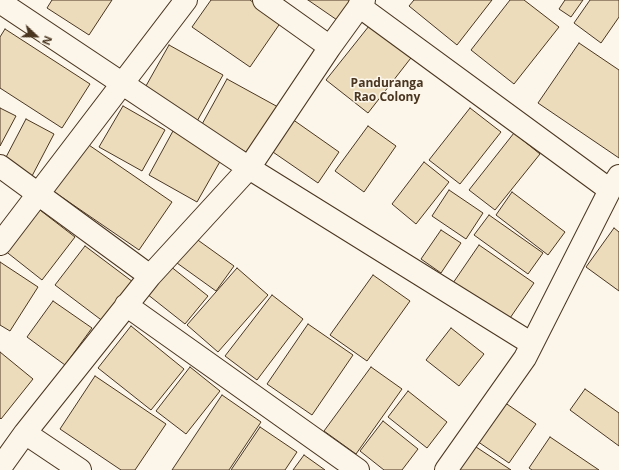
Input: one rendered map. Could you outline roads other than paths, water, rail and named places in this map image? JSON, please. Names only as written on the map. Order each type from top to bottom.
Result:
[{"type":"street","points":[[0,244],[186,0]]},
{"type":"street","points":[[264,0],[330,47]]},
{"type":"street","points":[[0,2],[249,168],[532,344]]},
{"type":"street","points":[[0,468],[25,432],[150,276],[249,168],[330,47],[362,3],[614,183],[525,358],[446,470]]},
{"type":"street","points":[[0,166],[150,276]]},
{"type":"street","points":[[126,305],[358,470]]},
{"type":"street","points":[[25,432],[80,470]]},
{"type":"district","name":"Panduranga Rao Colony","points":[[387,91]]}]
